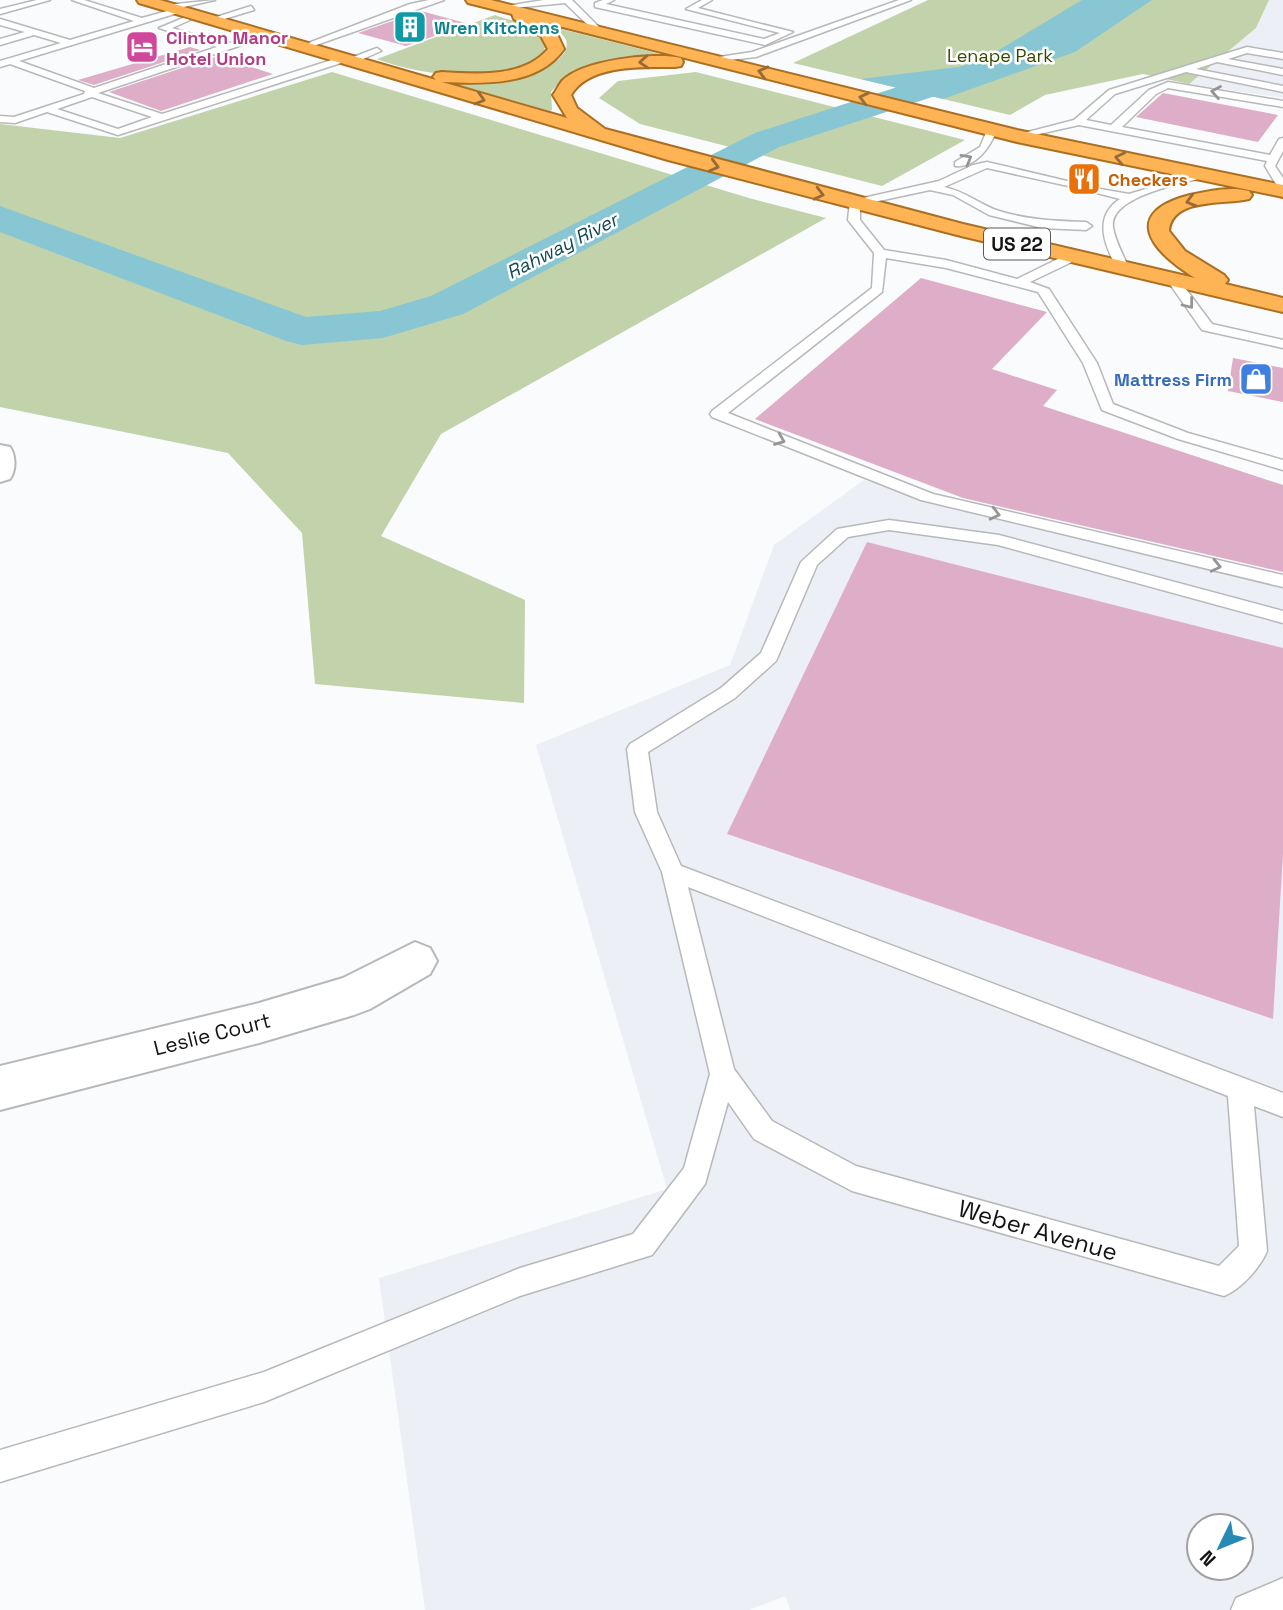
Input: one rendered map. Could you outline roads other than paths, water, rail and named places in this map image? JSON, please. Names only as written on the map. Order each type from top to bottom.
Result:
[{"type":"highway","name":"US 22","points":[[144,0],[360,59],[675,156],[1072,257],[1275,302]]},
{"type":"highway","points":[[473,0],[1017,136],[1283,191]]},
{"type":"highway","points":[[360,59],[438,77],[473,78],[516,72],[550,58],[556,49],[551,36],[537,25],[504,8]]},
{"type":"highway","points":[[601,135],[575,117],[562,100],[565,87],[581,76],[612,66],[644,62],[737,65]]},
{"type":"highway","points":[[1275,302],[1217,281],[1174,253],[1161,239],[1158,225],[1171,209],[1198,198],[1283,191]]},
{"type":"street","name":"Leslie Court","points":[[0,1088],[259,1023],[354,995],[415,961]]},
{"type":"lane","points":[[0,12],[46,0]]},
{"type":"lane","points":[[76,0],[143,21]]},
{"type":"lane","points":[[0,64],[174,9],[211,0]]},
{"type":"lane","points":[[0,119],[15,120],[226,47],[284,39],[329,37],[413,6],[440,0]]},
{"type":"lane","points":[[504,8],[566,0],[598,30]]},
{"type":"lane","points":[[610,0],[598,5],[765,43],[789,32],[690,9],[708,0]]},
{"type":"lane","points":[[711,59],[753,55],[907,0]]},
{"type":"lane","points":[[226,47],[163,28],[251,8]]},
{"type":"lane","points":[[0,22],[71,43]]},
{"type":"lane","points":[[0,43],[34,32]]},
{"type":"lane","points":[[1073,124],[1112,92],[1247,50],[1283,56]]},
{"type":"lane","points":[[47,109],[118,132],[360,59]]},
{"type":"lane","points":[[1217,59],[1283,72]]},
{"type":"lane","points":[[11,61],[162,117]]},
{"type":"lane","points":[[1184,70],[1283,89]]},
{"type":"lane","points":[[1112,129],[1124,123],[1159,87],[1168,85],[1283,104]]},
{"type":"lane","points":[[1017,136],[1073,124],[1273,159]]},
{"type":"lane","points":[[964,175],[947,170],[984,149],[992,130]]},
{"type":"lane","points":[[1283,141],[1273,159],[1271,171],[1283,191]]},
{"type":"lane","points":[[1128,197],[987,165],[931,187],[854,203],[854,220],[880,253],[878,289],[717,414],[927,496],[1105,541],[1283,581]]},
{"type":"lane","points":[[1123,269],[1108,231],[1107,219],[1128,197],[1202,175]]},
{"type":"lane","points":[[931,187],[1015,207]]},
{"type":"lane","points":[[957,193],[993,213],[1042,224],[1086,226]]},
{"type":"lane","points":[[1044,214],[1108,231]]},
{"type":"lane","points":[[880,253],[946,264],[1043,289],[1090,363],[1107,407],[1182,436],[1283,465]]},
{"type":"lane","points":[[1018,283],[1072,257]]},
{"type":"lane","points":[[1173,280],[1185,300],[1208,327],[1283,344]]},
{"type":"lane","points":[[0,1466],[264,1387],[520,1282],[642,1245],[695,1175],[723,1074],[673,872],[646,812],[637,749],[728,694],[769,656],[810,562],[843,533],[890,525],[999,540],[1283,617]]},
{"type":"lane","points":[[673,872],[1283,1105]]},
{"type":"lane","name":"Weber Avenue","points":[[723,1074],[763,1130],[852,1178],[1224,1282],[1253,1251],[1240,1089]]},
{"type":"lane","points":[[1248,1610],[1283,1595]]},
{"type":"water","points":[[1082,0],[1152,0],[1075,52],[943,99],[861,79],[974,65]]},
{"type":"waterway","name":"Rahway River","points":[[0,218],[302,331],[383,324],[447,305],[767,140],[1001,64],[1106,0]]},
{"type":"place","name":"Wren Kitchens","points":[[410,27]]},
{"type":"place","name":"Clinton Manor Hotel Union","points":[[142,47]]},
{"type":"place","name":"Checkers","points":[[1084,179]]},
{"type":"place","name":"Mattress Firm","points":[[1256,379]]},
{"type":"park label","name":"Lenape Park","points":[[1000,55]]}]
